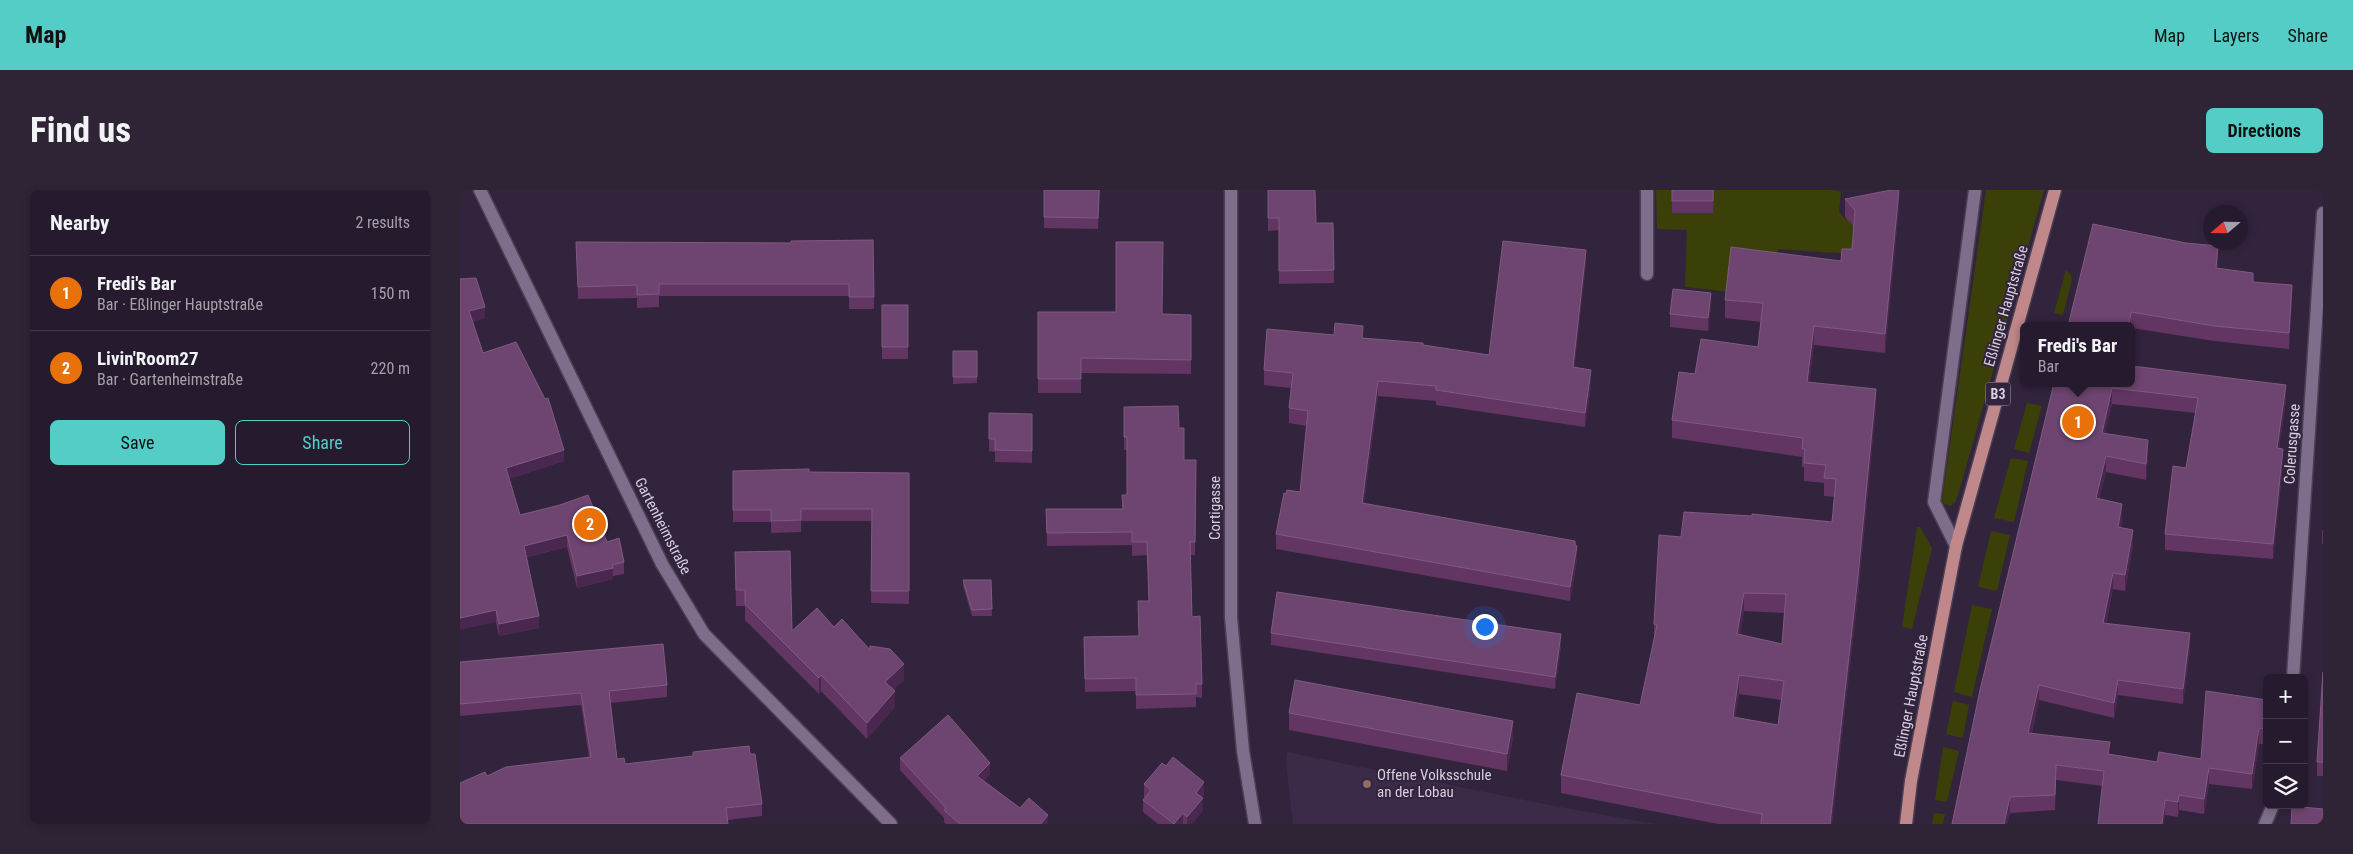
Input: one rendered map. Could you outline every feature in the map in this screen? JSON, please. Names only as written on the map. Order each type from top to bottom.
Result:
[{"type":"main road","name":"Eßlinger Hauptstraße","points":[[1906,824],[1911,782],[1956,546],[2055,190]]},
{"type":"street","name":"Gartenheimstraße","points":[[480,190],[662,564],[704,634],[891,824]]},
{"type":"street","name":"Cortigasse","points":[[1231,190],[1232,617],[1243,750],[1254,824]]},
{"type":"street","points":[[1647,190],[1647,274]]},
{"type":"street","points":[[1956,546],[1934,502],[1975,190]]},
{"type":"street","name":"Colerusgasse","points":[[2293,674],[2323,213]]},
{"type":"street","points":[[2265,824],[2271,809]]},
{"type":"shaded area","name":"Offene Volksschule an der Lobau","points":[[1287,752],[1549,805],[1655,824],[1293,824],[1286,763]]},
{"type":"green space","points":[[1656,190],[1834,190],[1841,192],[1839,212],[1845,219],[1861,219],[1853,254],[1778,249],[1776,265],[1760,295],[1685,287],[1687,230],[1657,229]]},
{"type":"green space","points":[[1986,190],[2044,190],[1962,481],[1956,501],[1951,506],[1944,504],[1942,501]]},
{"type":"green space","points":[[2066,270],[2072,279],[2063,315],[2054,313]]},
{"type":"green space","points":[[2027,403],[2042,406],[2029,453],[2014,449]]},
{"type":"green space","points":[[2011,458],[2028,461],[2014,522],[1994,518]]},
{"type":"green space","points":[[1917,527],[1920,527],[1932,548],[1912,629],[1902,627]]},
{"type":"green space","points":[[1991,531],[2010,535],[1997,591],[1978,587]]},
{"type":"green space","points":[[1972,605],[1992,609],[1972,697],[1954,692]]},
{"type":"green space","points":[[1953,701],[1969,705],[1963,738],[1946,734]]},
{"type":"green space","points":[[1943,747],[1959,751],[1947,802],[1935,800]]},
{"type":"green space","points":[[1934,813],[1945,814],[1943,824],[1932,824]]},
{"type":"building","points":[[1044,190],[1099,190],[1098,218],[1044,217]]},
{"type":"building","points":[[1268,190],[1315,190],[1316,223],[1333,223],[1334,270],[1279,271],[1279,218],[1268,218]]},
{"type":"building","points":[[1672,190],[1713,190],[1713,201],[1672,201]]},
{"type":"building","points":[[1899,190],[1885,334],[1814,326],[1807,382],[1876,389],[1858,576],[1830,824],[1761,824],[1762,814],[1561,775],[1577,693],[1640,705],[1657,625],[1654,624],[1659,535],[1681,537],[1684,512],[1752,516],[1752,514],[1832,522],[1836,479],[1824,478],[1826,465],[1804,463],[1805,449],[1802,449],[1803,438],[1672,420],[1679,372],[1695,374],[1701,339],[1758,347],[1763,303],[1725,300],[1731,247],[1841,261],[1842,249],[1852,249],[1855,210],[1845,199]],"holes":[[[1744,593],[1786,594],[1782,644],[1737,634]],[[1739,675],[1784,681],[1778,725],[1733,717]]]},
{"type":"building","points":[[2093,224],[2186,243],[2203,245],[2203,250],[2218,250],[2216,268],[2253,273],[2253,282],[2292,285],[2289,333],[2214,326],[2131,312],[2130,322],[2069,322]]},
{"type":"building","points":[[873,240],[874,297],[849,297],[849,284],[659,284],[659,294],[637,295],[637,285],[578,287],[576,242],[791,243],[791,241]]},
{"type":"building","points":[[1503,241],[1586,250],[1573,367],[1591,370],[1585,413],[1436,390],[1436,386],[1378,381],[1362,503],[1575,541],[1577,546],[1570,587],[1276,534],[1284,493],[1286,494],[1287,490],[1300,492],[1308,411],[1289,408],[1293,373],[1264,370],[1267,329],[1334,335],[1335,323],[1363,326],[1362,338],[1423,343],[1423,345],[1489,355]]},
{"type":"building","points":[[1116,242],[1163,242],[1162,314],[1191,315],[1191,360],[1081,358],[1081,379],[1038,379],[1038,312],[1116,312]]},
{"type":"building","points":[[476,278],[485,307],[469,311],[483,353],[516,342],[545,399],[548,398],[564,450],[506,468],[520,515],[560,505],[588,495],[607,542],[619,538],[624,562],[612,565],[613,568],[577,576],[567,535],[524,546],[539,616],[499,624],[496,610],[460,618],[460,279]]},
{"type":"building","points":[[1673,289],[1711,293],[1708,318],[1670,314]]},
{"type":"building","points":[[882,305],[908,305],[908,347],[882,347]]},
{"type":"building","points":[[953,351],[977,351],[977,377],[953,377]]},
{"type":"building","points":[[2135,366],[2286,385],[2277,448],[2283,449],[2273,544],[2165,534],[2173,466],[2186,468],[2198,398],[2112,388],[2102,433],[2148,440],[2146,464],[2106,456],[2096,498],[2122,504],[2118,527],[2133,530],[2125,575],[2113,573],[2103,623],[2190,633],[2183,689],[2118,680],[2114,703],[2039,685],[2028,733],[2110,742],[2108,754],[2157,762],[2159,752],[2201,759],[2206,691],[2263,699],[2263,729],[2259,728],[2252,774],[2209,768],[2204,799],[2179,795],[2178,802],[2165,800],[2162,824],[2098,824],[2104,771],[2056,765],[2055,795],[2010,797],[2004,824],[1952,824],[1980,690],[2053,387],[2135,387]]},
{"type":"building","points":[[1178,406],[1179,428],[1184,428],[1184,460],[1196,460],[1195,542],[1190,542],[1192,617],[1200,616],[1202,684],[1196,684],[1196,694],[1136,695],[1136,678],[1085,679],[1084,637],[1139,636],[1138,601],[1149,601],[1147,542],[1132,542],[1132,532],[1047,533],[1046,509],[1123,509],[1122,495],[1127,495],[1127,437],[1124,437],[1124,407]]},
{"type":"building","points":[[989,413],[1032,414],[1032,451],[995,450],[995,439],[989,439]]},
{"type":"building","points":[[809,469],[809,472],[909,473],[909,591],[871,591],[872,509],[801,509],[801,520],[771,521],[771,510],[733,510],[733,471]]},
{"type":"building","points":[[790,551],[792,631],[817,608],[834,627],[842,619],[870,650],[870,646],[890,649],[904,664],[885,682],[895,691],[867,723],[821,675],[819,678],[745,604],[745,590],[736,590],[735,552]]},
{"type":"building","points":[[963,580],[991,580],[992,609],[972,610]]},
{"type":"building","points":[[1277,592],[1561,634],[1555,677],[1271,633]]},
{"type":"building","points":[[663,644],[667,685],[609,691],[617,759],[624,758],[625,764],[693,756],[693,752],[749,746],[750,754],[755,754],[762,804],[726,808],[728,824],[460,824],[460,783],[485,772],[487,776],[506,767],[591,757],[581,693],[460,704],[460,662]]},
{"type":"building","points":[[2323,672],[2323,762],[2317,762]]},
{"type":"building","points":[[1295,680],[1513,721],[1507,754],[1289,713]]},
{"type":"building","points":[[948,715],[990,763],[977,776],[1020,808],[1029,798],[1048,815],[1041,824],[960,824],[944,810],[946,808],[900,758]]},
{"type":"building","points":[[1173,757],[1204,782],[1196,793],[1203,798],[1187,817],[1183,813],[1174,824],[1143,800],[1151,790],[1144,784],[1162,763],[1166,766]]},
{"type":"building","points":[[2292,809],[2323,809],[2323,824],[2291,824]]},
{"type":"place","name":"Fredi's Bar","points":[[2078,422]]},
{"type":"place","name":"Livin'Room27","points":[[590,524]]},
{"type":"place","name":"Offene Volksschule an der Lobau","points":[[1367,784]]}]
